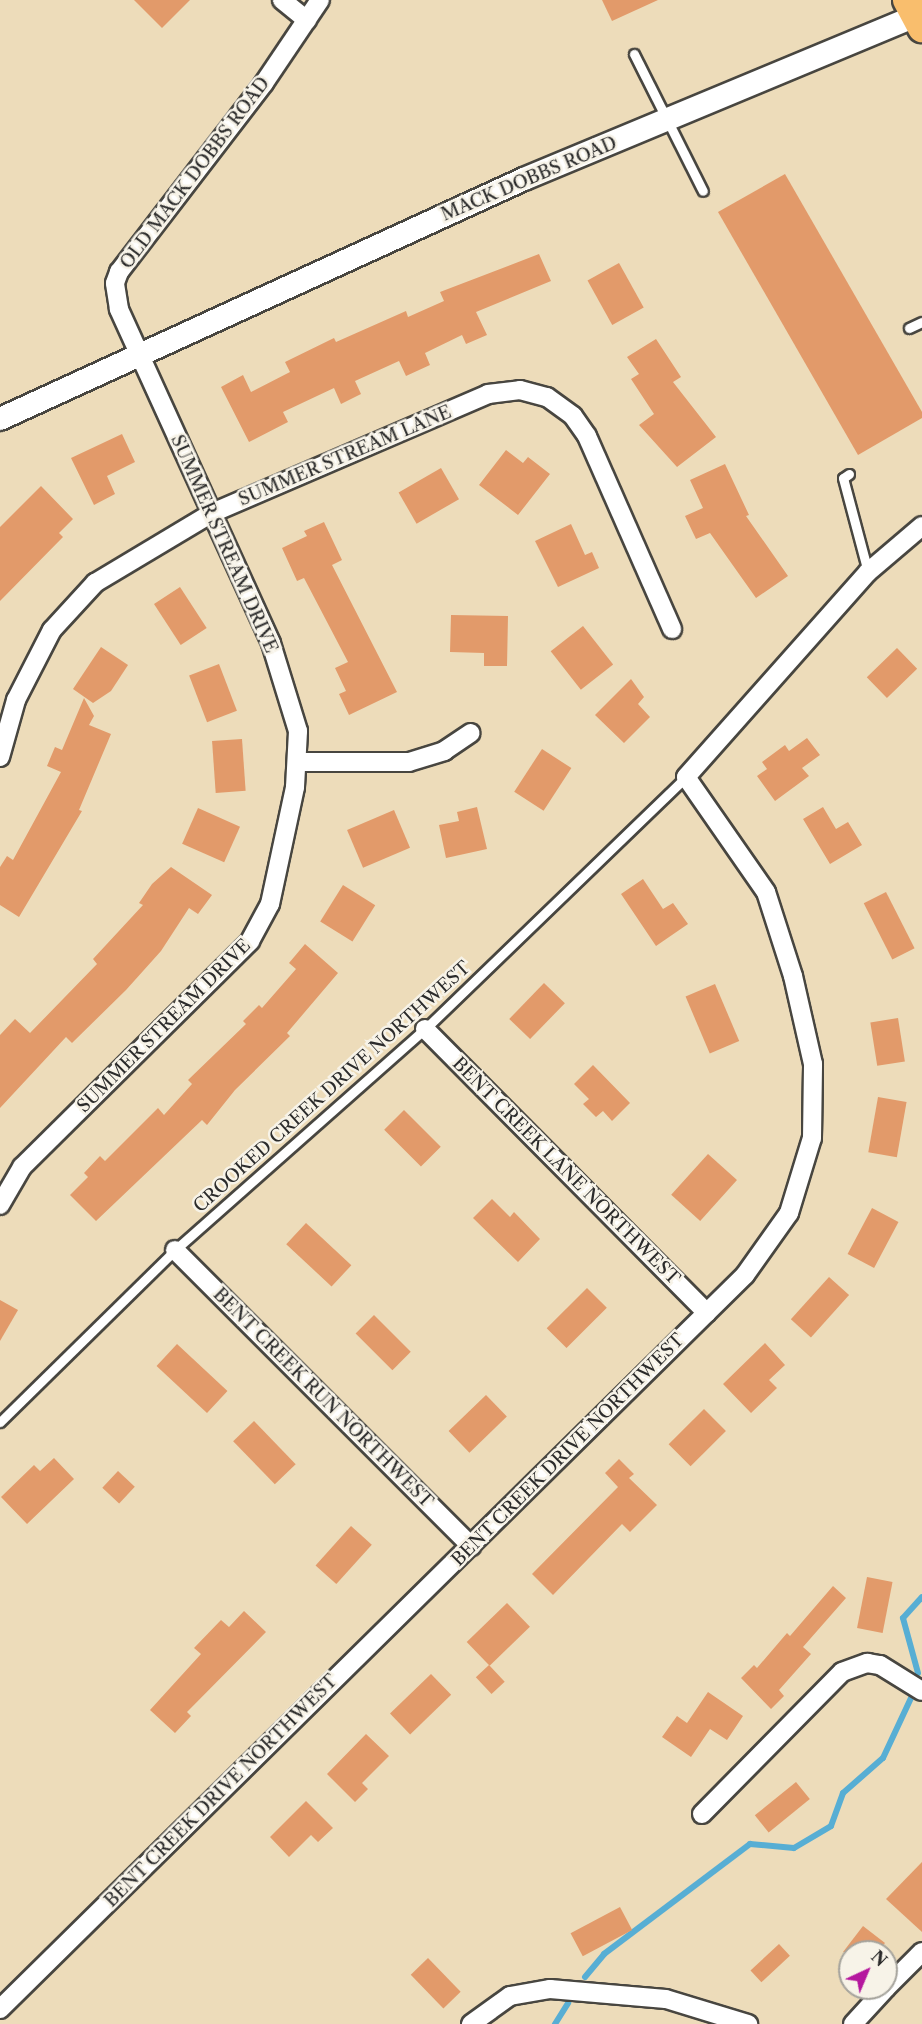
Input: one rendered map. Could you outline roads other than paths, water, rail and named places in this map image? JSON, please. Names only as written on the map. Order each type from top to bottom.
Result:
[{"type":"street","points":[[282,0],[307,20]]},
{"type":"street","name":"OLD MACK DOBBS ROAD","points":[[140,355],[119,309],[115,283],[119,272],[264,83],[320,0]]},
{"type":"street","name":"MACK DOBBS ROAD","points":[[0,419],[300,279],[916,14]]},
{"type":"street","name":"SUMMER STREAM DRIVE","points":[[0,1205],[22,1167],[250,941],[270,904],[296,787],[298,731],[270,643],[140,355]]},
{"type":"street","name":"SUMMER STREAM LANE","points":[[0,757],[16,700],[52,630],[95,583],[119,566],[212,513],[488,394],[529,393],[559,404],[587,436],[672,629]]},
{"type":"street","points":[[686,777],[868,573],[922,526]]},
{"type":"street","points":[[297,762],[409,762],[444,751],[471,733]]},
{"type":"street","name":"BENT CREEK DRIVE NORTHWEST","points":[[0,2009],[745,1275],[789,1214],[813,1138],[813,1064],[793,975],[766,892],[686,777]]},
{"type":"street","name":"BENT CREEK LANE NORTHWEST","points":[[425,1029],[707,1313]]},
{"type":"street","name":"BENT CREEK RUN NORTHWEST","points":[[175,1250],[471,1546]]},
{"type":"street","points":[[702,1814],[842,1672],[867,1663],[880,1665],[922,1691]]},
{"type":"street","points":[[898,1976],[922,1952]]},
{"type":"street","points":[[471,2024],[510,1996],[550,1989],[660,1997],[748,2024]]},
{"type":"street","points":[[853,2024],[875,2000]]},
{"type":"lane","points":[[634,54],[703,190]]},
{"type":"lane","points":[[909,328],[922,322]]},
{"type":"lane","points":[[849,474],[843,478],[868,573]]},
{"type":"lane","name":"CROOKED CREEK DRIVE NORTHWEST","points":[[0,1422],[175,1250],[425,1029],[686,777]]},
{"type":"waterway","points":[[918,1673],[903,1618],[922,1597]]},
{"type":"waterway","points":[[585,1977],[604,1954],[750,1844],[794,1848],[831,1826],[843,1793],[883,1758],[911,1698]]},
{"type":"waterway","points":[[555,2024],[568,2003]]}]
